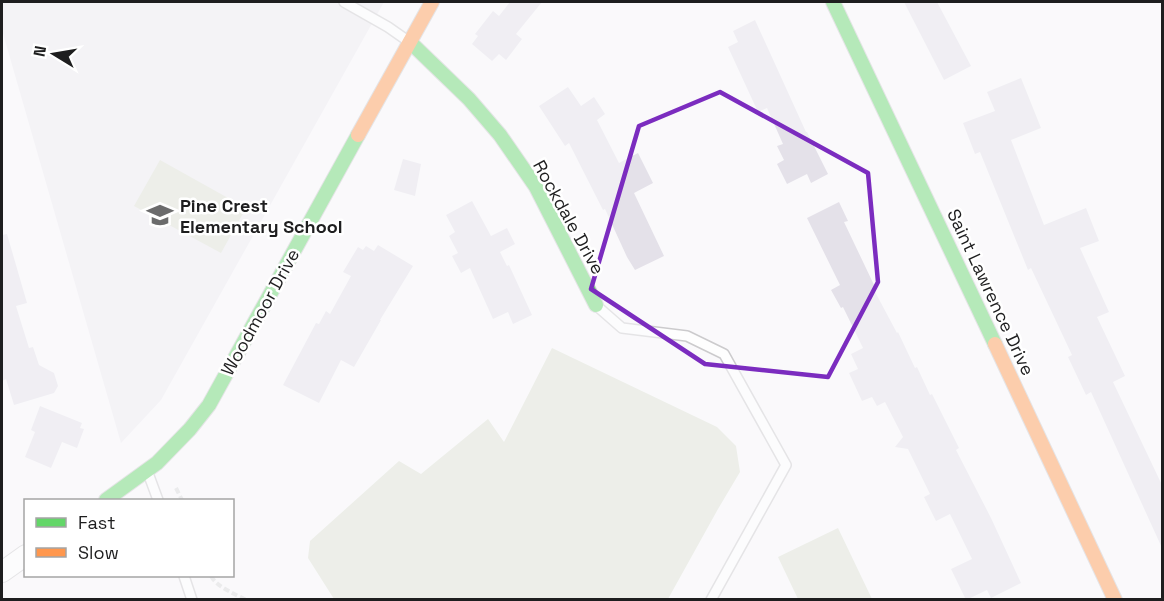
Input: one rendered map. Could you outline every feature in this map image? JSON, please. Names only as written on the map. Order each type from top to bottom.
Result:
[{"type":"street","name":"Woodmoor Drive","points":[[109,499],[157,463],[190,429],[209,405],[432,2]]},
{"type":"street","name":"Saint Lawrence Drive","points":[[833,2],[1115,600]]},
{"type":"street","name":"Rockdale Drive","points":[[410,42],[469,99],[506,143],[536,187],[596,305]]},
{"type":"street","points":[[3,564],[24,556]]},
{"type":"lane","points":[[344,2],[410,42]]},
{"type":"lane","points":[[596,305],[622,328],[687,336],[724,354],[786,465],[711,600]]},
{"type":"lane","points":[[147,471],[157,499]]},
{"type":"lane","points":[[184,577],[192,600]]},
{"type":"path","points":[[176,488],[181,499]]},
{"type":"path","points":[[212,577],[246,600]]},
{"type":"highlighted area","points":[[720,92],[868,173],[878,282],[828,377],[705,364],[591,289],[639,126]]},
{"type":"shaded area","name":"Pine Crest Elementary School","points":[[2,2],[384,2],[161,400],[121,443],[2,30]]},
{"type":"shaded area","points":[[160,160],[246,208],[221,253],[134,206]]},
{"type":"shaded area","points":[[552,348],[717,427],[736,446],[740,472],[668,599],[334,599],[308,558],[310,541],[399,461],[421,474],[488,419],[504,442]]},
{"type":"shaded area","points":[[838,528],[872,599],[798,599],[778,557]]},
{"type":"building","points":[[510,2],[542,2],[516,34],[522,39],[506,60],[499,54],[492,61],[472,44],[478,36],[475,34],[493,11],[499,16]]},
{"type":"building","points":[[904,2],[937,2],[971,66],[944,80]]},
{"type":"building","points":[[755,20],[806,132],[828,174],[811,183],[807,174],[787,184],[777,164],[784,160],[777,146],[783,144],[767,108],[758,112],[728,47],[738,42],[733,31]]},
{"type":"building","points":[[1021,78],[1041,128],[1011,140],[1044,225],[1086,208],[1099,241],[1080,248],[1109,312],[1097,317],[1125,376],[1113,382],[1162,485],[1162,548],[1091,392],[1086,395],[1068,357],[1072,355],[1031,268],[1028,270],[980,152],[975,154],[963,123],[995,111],[987,92]]},
{"type":"building","points":[[568,87],[581,106],[594,97],[605,114],[597,120],[619,163],[638,153],[653,183],[634,193],[664,256],[635,270],[569,143],[565,146],[539,106]]},
{"type":"building","points":[[403,159],[421,164],[415,196],[394,190]]},
{"type":"building","points":[[472,201],[491,236],[507,228],[515,244],[500,252],[507,266],[509,265],[532,315],[513,324],[508,312],[493,319],[470,268],[461,273],[452,256],[458,253],[449,236],[455,232],[446,215]]},
{"type":"building","points":[[839,202],[848,221],[844,222],[875,287],[873,288],[930,395],[932,394],[959,448],[956,450],[1021,583],[991,598],[987,590],[966,600],[951,569],[972,559],[950,514],[936,521],[924,497],[930,494],[908,449],[895,447],[903,437],[885,402],[877,406],[872,397],[862,401],[849,373],[858,369],[851,354],[863,348],[843,307],[841,308],[831,290],[840,285],[807,218]]},
{"type":"building","points":[[7,234],[27,303],[16,306],[29,348],[33,347],[39,365],[54,373],[58,386],[54,393],[14,405],[6,379],[2,381],[2,235]]},
{"type":"building","points":[[378,245],[413,266],[354,367],[341,360],[319,403],[283,385],[316,323],[319,324],[326,311],[330,314],[351,276],[343,272],[358,247],[363,250],[366,246],[374,251]]},
{"type":"building","points":[[40,406],[82,423],[80,428],[84,429],[77,448],[62,442],[51,468],[25,457],[35,432],[31,430]]},
{"type":"traffic: fast","points":[[833,2],[995,344]]},
{"type":"traffic: fast","points":[[410,42],[469,99],[500,135],[536,187],[596,305]]},
{"type":"traffic: fast","points":[[107,499],[157,463],[190,429],[209,405],[358,135]]},
{"type":"traffic: slow","points":[[358,135],[432,2]]},
{"type":"traffic: slow","points":[[995,344],[1115,600]]},
{"type":"place","name":"Pine Crest Elementary School","points":[[160,215]]}]
